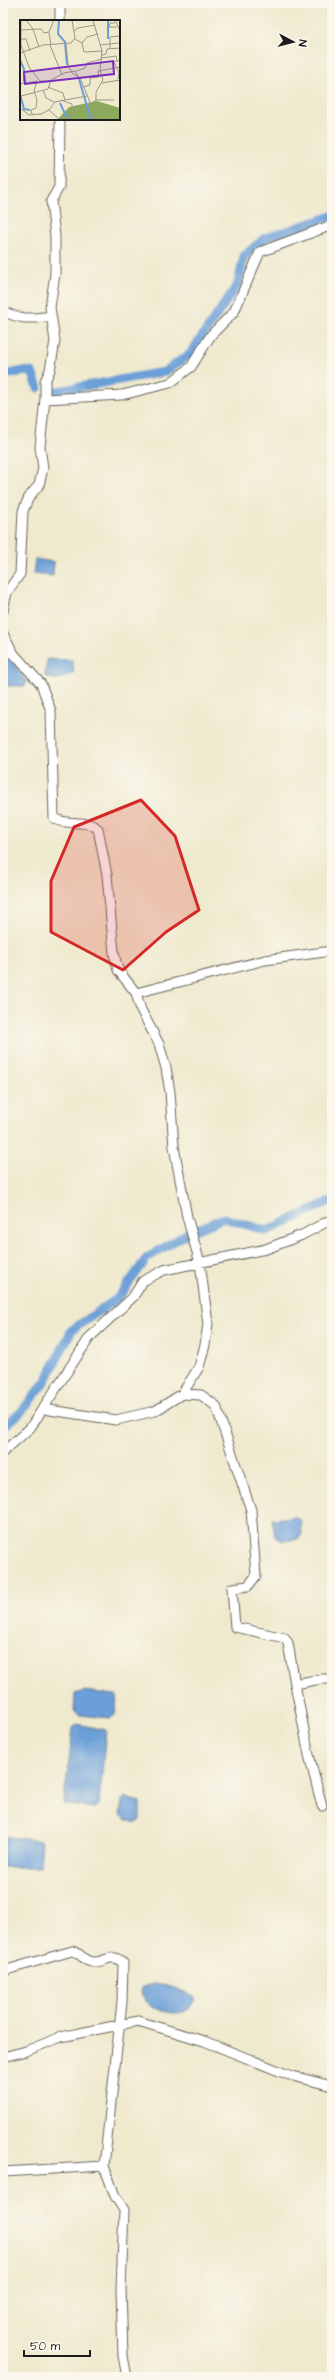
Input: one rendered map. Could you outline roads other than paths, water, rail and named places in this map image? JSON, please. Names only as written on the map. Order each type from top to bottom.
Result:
[{"type":"street","points":[[60,3],[60,20]]},
{"type":"street","points":[[3,611],[7,592],[20,574],[23,511],[29,497],[39,485],[43,468],[40,447],[45,399],[45,381],[50,370],[55,342],[51,316],[55,274],[55,236],[51,202],[59,187],[60,120]]},
{"type":"street","points":[[45,399],[122,395],[170,384],[191,367],[211,335],[234,312],[260,252],[332,225]]},
{"type":"street","points":[[3,311],[16,317],[29,319],[51,316]]},
{"type":"street","points":[[3,634],[14,654],[41,684],[51,711],[54,818],[60,822],[92,824],[98,829],[106,875],[114,953],[118,970],[136,993],[141,1010],[159,1044],[166,1068],[170,1092],[174,1147],[187,1217],[200,1263],[208,1316],[206,1344],[199,1367],[182,1394],[155,1410],[116,1420],[43,1409]]},
{"type":"street","points":[[3,651],[14,654]]},
{"type":"street","points":[[136,993],[271,958],[332,951]]},
{"type":"street","points":[[3,1452],[30,1428],[90,1337],[133,1297],[143,1281],[164,1270],[266,1250],[302,1235],[332,1219]]},
{"type":"street","points":[[182,1394],[201,1395],[216,1406],[251,1510],[256,1576],[248,1586],[232,1588],[235,1627],[285,1638],[288,1643],[309,1755],[322,1806]]},
{"type":"street","points":[[295,1684],[321,1679],[332,1680]]},
{"type":"street","points":[[3,1972],[72,1951],[76,1951],[87,1961],[95,1962],[110,1957],[118,1959],[122,1963],[118,2025],[104,2166],[115,2196],[124,2210],[121,2289],[123,2356],[127,2377]]},
{"type":"street","points":[[3,2057],[26,2051],[60,2037],[138,2021],[204,2041],[289,2075],[332,2086]]},
{"type":"street","points":[[3,2172],[104,2166]]},
{"type":"water","points":[[35,559],[54,562],[53,576],[33,574]]},
{"type":"water","points":[[3,659],[12,660],[27,683],[24,686],[3,686]]},
{"type":"water","points":[[47,659],[72,660],[74,672],[57,679],[49,678],[45,676]]},
{"type":"water","points":[[295,1517],[301,1521],[302,1534],[298,1539],[283,1541],[275,1537],[272,1519]]},
{"type":"water","points":[[84,1691],[115,1695],[117,1699],[115,1715],[111,1718],[79,1715],[74,1711],[75,1694]]},
{"type":"water","points":[[77,1724],[106,1730],[99,1805],[95,1808],[65,1804],[64,1800],[73,1728]]},
{"type":"water","points":[[125,1798],[140,1802],[140,1820],[136,1823],[124,1819],[120,1815],[122,1800]]},
{"type":"water","points":[[3,1836],[42,1841],[40,1867],[3,1867]]},
{"type":"water","points":[[153,1984],[164,1985],[185,1992],[195,1998],[192,2006],[186,2011],[178,2013],[160,2010],[152,2006],[141,1994],[142,1987]]},
{"type":"waterway","points":[[326,3],[328,19],[332,26]]},
{"type":"waterway","points":[[52,392],[164,372],[190,354],[238,284],[244,256],[265,238],[332,216]]},
{"type":"waterway","points":[[3,375],[24,371],[32,372],[38,388]]},
{"type":"waterway","points":[[3,1427],[21,1412],[45,1382],[72,1330],[118,1298],[147,1258],[186,1234],[224,1218],[267,1231],[332,1200]]}]
